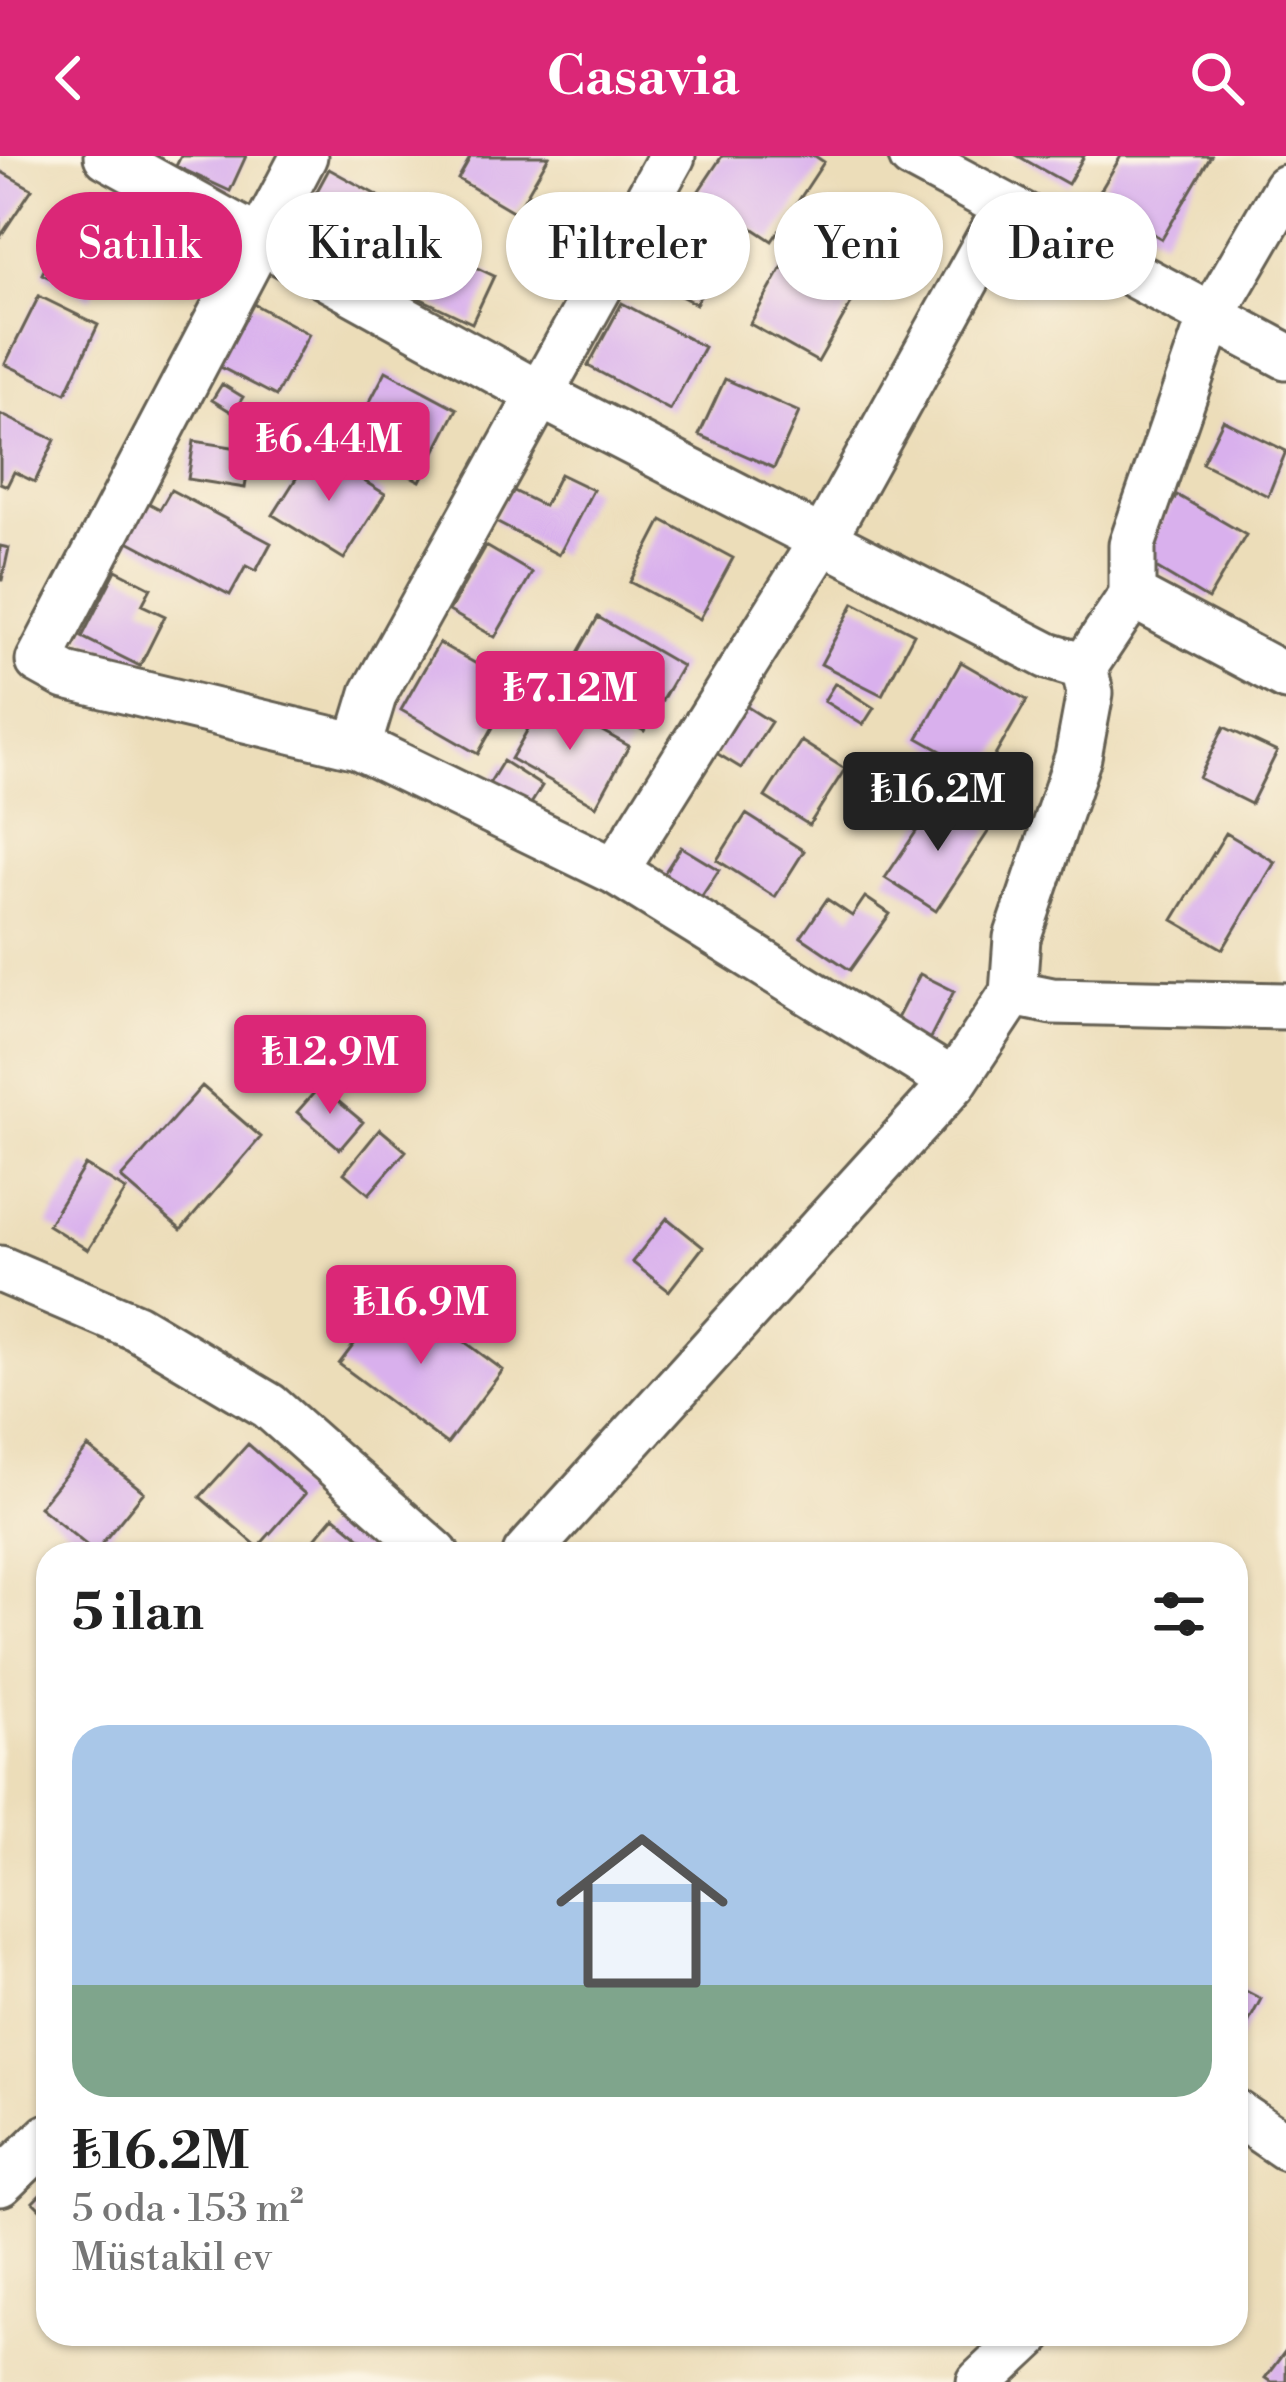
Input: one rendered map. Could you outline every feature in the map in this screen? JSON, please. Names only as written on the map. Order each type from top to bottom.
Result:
[{"type":"street","points":[[107,156],[537,393],[1048,656],[1084,668]]},
{"type":"street","points":[[304,156],[20,658],[66,676],[358,746],[615,872],[954,1082]]},
{"type":"street","points":[[358,746],[374,693],[671,156]]},
{"type":"street","points":[[912,156],[973,192]]},
{"type":"street","points":[[537,1542],[954,1082],[1013,993],[1017,938],[1078,757],[1090,693],[1084,668],[1132,596],[1132,545],[1211,317],[1286,188]]},
{"type":"street","points":[[615,872],[822,541],[967,277]]},
{"type":"street","points":[[1157,289],[1286,356]]},
{"type":"street","points":[[1132,596],[1286,676]]},
{"type":"street","points":[[1013,993],[1052,1001],[1286,1006]]},
{"type":"street","points":[[0,1270],[136,1327],[269,1406],[422,1542]]},
{"type":"street","points":[[0,2183],[36,2148]]},
{"type":"street","points":[[980,2382],[1018,2346]]},
{"type":"building","points":[[181,156],[246,156],[230,191],[176,166]]},
{"type":"building","points":[[471,156],[549,156],[528,192],[506,192],[506,207],[458,179]]},
{"type":"building","points":[[722,156],[815,156],[824,162],[804,192],[774,192],[772,241],[750,226],[750,192],[698,192]]},
{"type":"building","points":[[1018,156],[1084,156],[1068,184]]},
{"type":"building","points":[[1121,156],[1211,156],[1162,239],[1157,236],[1157,192],[1100,192]]},
{"type":"building","points":[[329,169],[371,192],[317,192]]},
{"type":"building","points":[[0,171],[32,189],[0,237]]},
{"type":"building","points":[[482,270],[494,276],[472,323],[424,300],[482,300]]},
{"type":"building","points":[[774,282],[774,300],[852,302],[818,362],[750,324]]},
{"type":"building","points":[[37,300],[47,300],[98,325],[66,393],[5,364]]},
{"type":"building","points":[[248,301],[309,334],[276,396],[215,364]]},
{"type":"building","points":[[622,303],[704,347],[670,410],[588,366]]},
{"type":"building","points":[[386,371],[457,409],[420,481],[348,443]]},
{"type":"building","points":[[725,379],[799,412],[774,468],[699,435]]},
{"type":"building","points":[[222,384],[243,397],[233,413],[212,400]]},
{"type":"building","points":[[0,414],[55,440],[35,482],[14,472],[7,486],[0,483]]},
{"type":"building","points":[[1223,420],[1286,451],[1268,496],[1202,463]]},
{"type":"building","points":[[194,441],[251,450],[245,488],[188,479]]},
{"type":"building","points":[[314,450],[385,494],[344,559],[273,515]]},
{"type":"building","points":[[560,474],[593,490],[559,555],[494,521],[510,489],[544,506]]},
{"type":"building","points":[[171,490],[271,543],[256,571],[246,566],[230,595],[115,534],[135,496],[160,509]]},
{"type":"building","points":[[1177,495],[1246,535],[1208,599],[1139,558]]},
{"type":"building","points":[[662,520],[733,558],[700,619],[630,582]]},
{"type":"building","points":[[0,546],[9,548],[2,580],[0,580]]},
{"type":"building","points":[[486,546],[532,573],[495,637],[449,611]]},
{"type":"building","points":[[116,570],[151,588],[142,605],[165,616],[140,666],[82,637]]},
{"type":"building","points":[[854,603],[914,634],[882,695],[821,664]]},
{"type":"building","points":[[598,617],[682,666],[644,731],[561,683]]},
{"type":"building","points":[[439,643],[516,686],[478,754],[401,710]]},
{"type":"building","points":[[961,662],[1027,700],[984,775],[918,738]]},
{"type":"building","points":[[835,683],[874,708],[863,725],[824,701]]},
{"type":"building","points":[[545,699],[629,746],[596,806],[511,759]]},
{"type":"building","points":[[738,701],[771,722],[741,768],[708,748]]},
{"type":"building","points":[[1224,727],[1277,752],[1251,804],[1199,778]]},
{"type":"building","points":[[801,741],[845,769],[809,825],[765,797]]},
{"type":"building","points":[[503,761],[542,786],[526,812],[487,787]]},
{"type":"building","points":[[940,796],[990,829],[936,911],[885,878]]},
{"type":"building","points":[[746,814],[804,851],[775,897],[717,860]]},
{"type":"building","points":[[1226,833],[1275,862],[1223,949],[1173,920]]},
{"type":"building","points":[[681,847],[719,870],[698,902],[661,878]]},
{"type":"building","points":[[865,897],[890,914],[850,970],[801,937],[827,899],[852,916]]},
{"type":"building","points":[[920,974],[954,991],[923,1052],[889,1034]]},
{"type":"building","points":[[202,1086],[261,1137],[181,1230],[121,1178]]},
{"type":"building","points":[[320,1086],[363,1122],[340,1149],[297,1112]]},
{"type":"building","points":[[380,1129],[406,1151],[369,1194],[344,1173]]},
{"type":"building","points":[[85,1165],[126,1190],[88,1250],[48,1225]]},
{"type":"building","points":[[667,1218],[703,1247],[669,1291],[632,1262]]},
{"type":"building","points":[[395,1290],[503,1370],[447,1444],[339,1364]]},
{"type":"building","points":[[248,1444],[305,1494],[262,1542],[252,1542],[200,1497]]},
{"type":"building","points":[[88,1447],[144,1492],[103,1542],[83,1542],[39,1507]]},
{"type":"building","points":[[334,1516],[365,1542],[312,1542]]},
{"type":"building","points":[[1248,1992],[1261,1999],[1248,2023]]},
{"type":"building","points":[[1286,2350],[1286,2382],[1271,2382],[1265,2378]]}]
